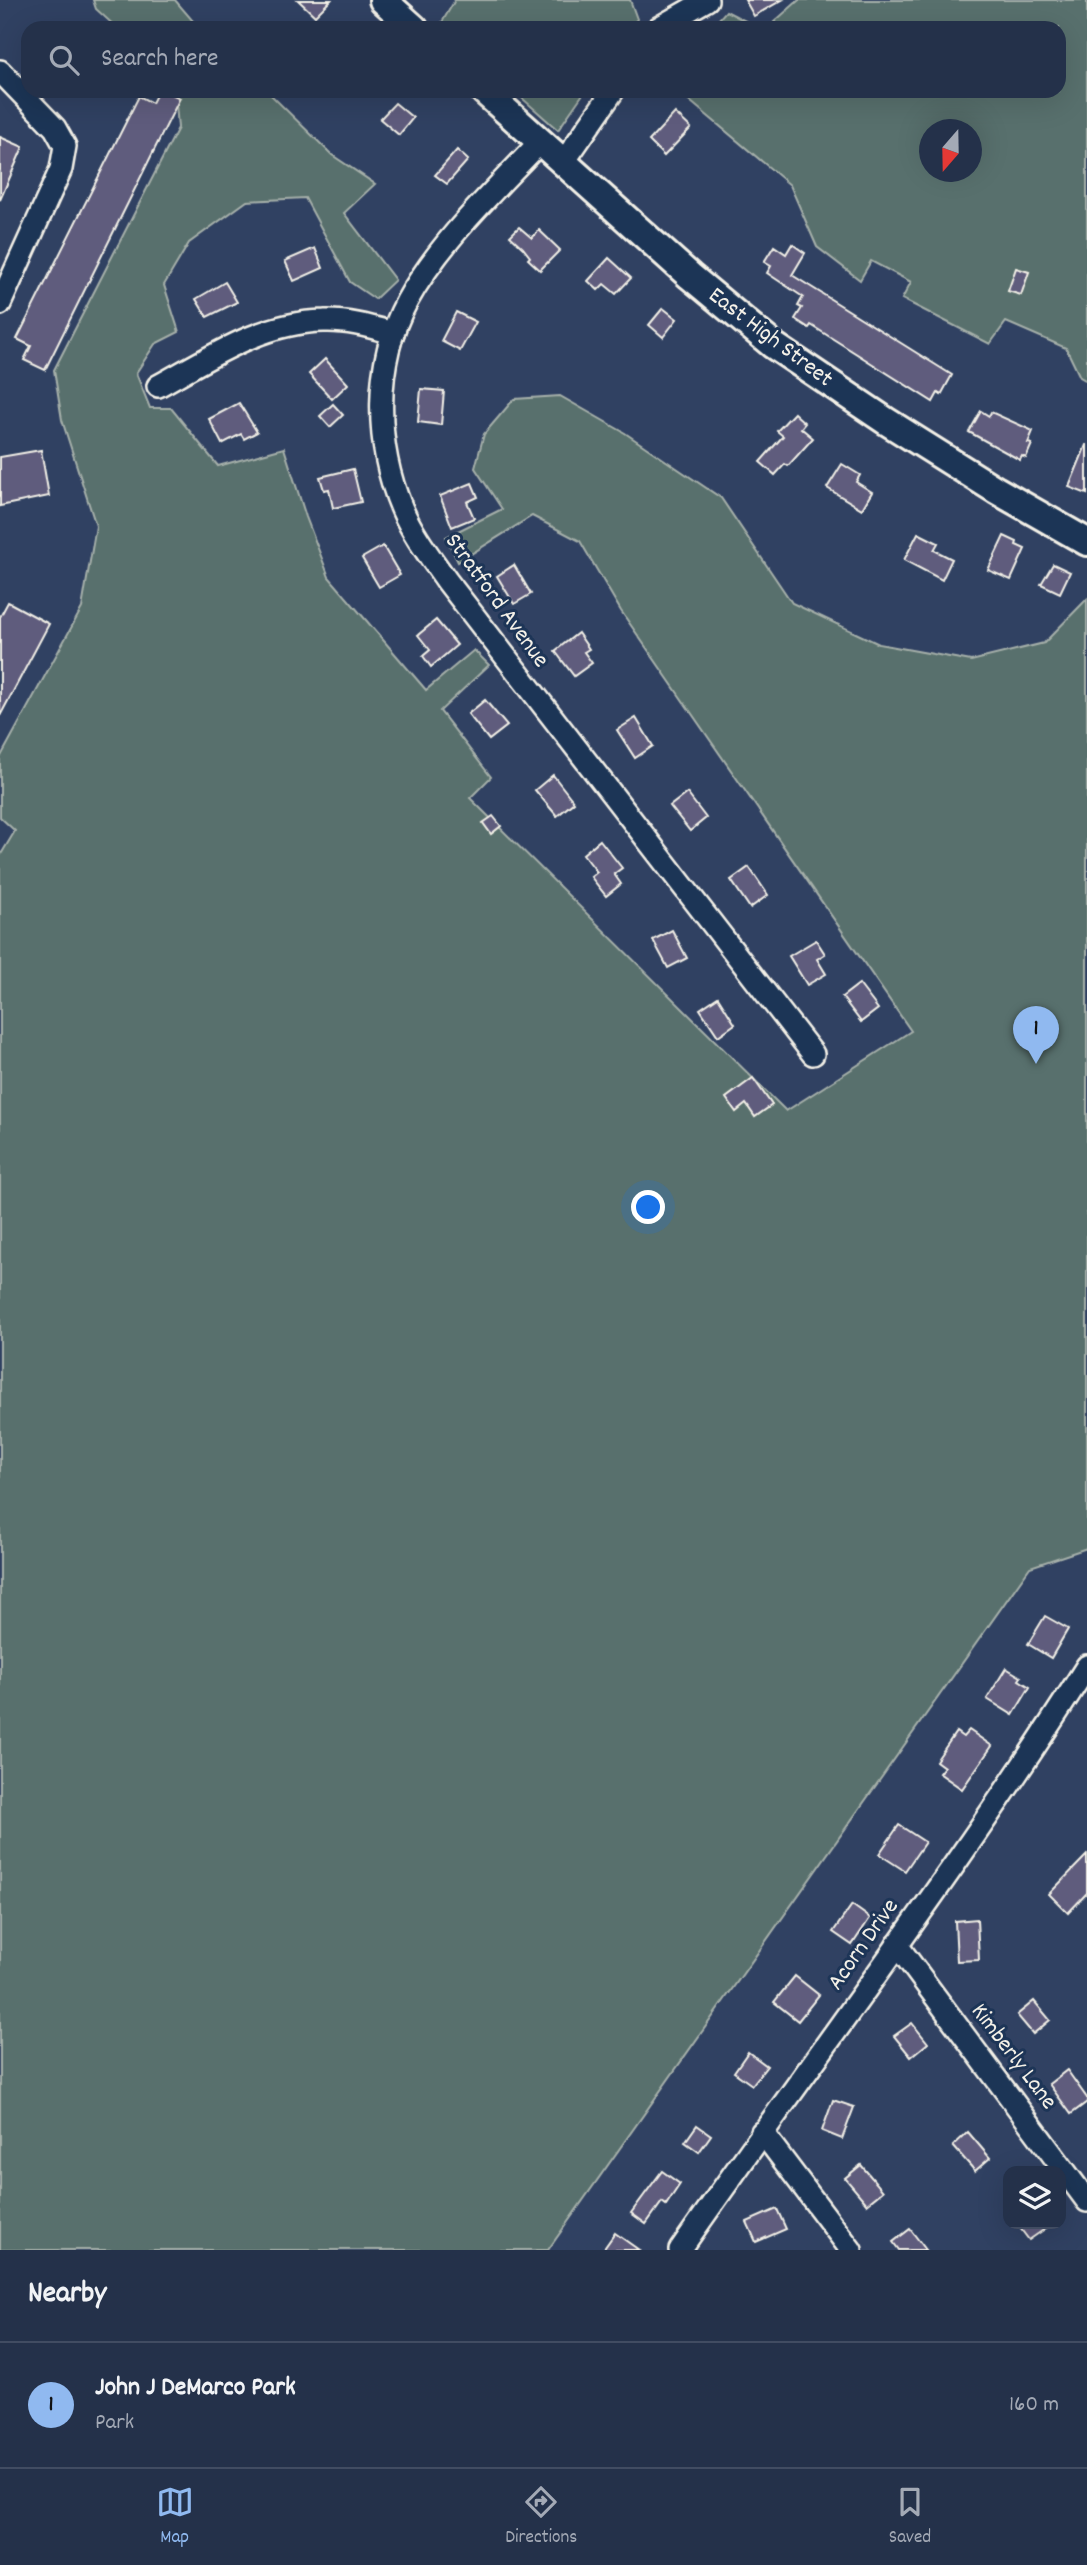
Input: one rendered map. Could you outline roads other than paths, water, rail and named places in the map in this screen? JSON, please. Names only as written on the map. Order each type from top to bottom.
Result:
[{"type":"main road","points":[[383,0],[406,21]]},
{"type":"main road","name":"East High Street","points":[[492,98],[690,276],[774,345],[906,434],[1087,542]]},
{"type":"street","points":[[666,15],[707,0]]},
{"type":"street","points":[[0,71],[21,93]]},
{"type":"street","points":[[0,304],[61,169],[65,146],[55,128],[26,98]]},
{"type":"street","points":[[564,163],[608,98]]},
{"type":"street","name":"Stratford Avenue","points":[[540,142],[468,218],[436,258],[410,297],[393,333],[383,380],[383,428],[394,484],[402,509],[414,532],[447,581],[813,1054]]},
{"type":"street","points":[[159,386],[244,340],[279,326],[325,321],[393,333]]},
{"type":"street","name":"Acorn Drive","points":[[680,2250],[897,1945],[1052,1722],[1087,1666]]},
{"type":"street","name":"Kimberly Lane","points":[[897,1945],[1087,2201]]},
{"type":"street","points":[[762,2132],[851,2250]]},
{"type":"place","name":"John J DeMarco Park","points":[[1036,1064]]}]
